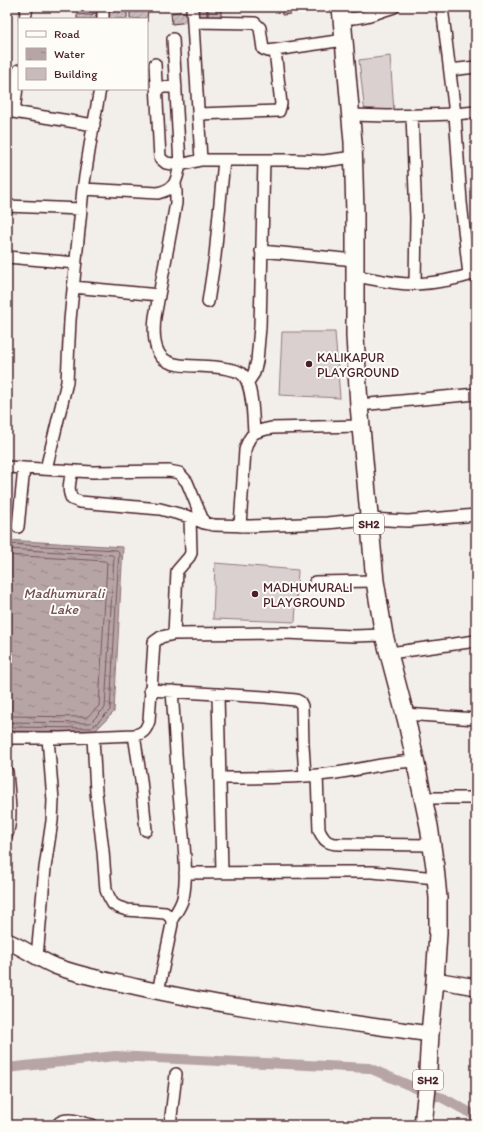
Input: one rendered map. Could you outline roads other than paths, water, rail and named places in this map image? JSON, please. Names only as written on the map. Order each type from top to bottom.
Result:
[{"type":"main road","name":"SH2","points":[[341,13],[354,157],[356,336],[359,405],[368,518],[375,581],[384,635],[405,714],[423,798],[432,845],[438,898],[438,933],[435,980],[423,1125]]},
{"type":"street","points":[[25,18],[27,7]]},
{"type":"street","points":[[103,7],[103,18]]},
{"type":"street","points":[[192,7],[201,160]]},
{"type":"street","points":[[341,13],[353,19],[365,17],[394,7]]},
{"type":"street","points":[[261,251],[355,268],[392,283],[415,284],[456,279],[473,274],[461,202],[455,114],[442,7]]},
{"type":"street","points":[[193,22],[255,24],[260,28],[263,49],[268,50],[344,40]]},
{"type":"street","points":[[173,39],[180,165],[175,184],[176,192],[174,214],[154,328],[155,343],[162,360],[180,365],[237,370],[243,375],[248,382],[250,390],[254,433]]},
{"type":"street","points":[[198,114],[279,111],[281,104],[275,50]]},
{"type":"street","points":[[155,64],[160,158],[166,163],[180,165],[201,160],[324,161],[354,157]]},
{"type":"street","points":[[450,70],[476,67]]},
{"type":"street","points":[[18,75],[10,112],[94,125]]},
{"type":"street","points":[[156,87],[176,86]]},
{"type":"street","points":[[46,469],[67,382],[70,320],[83,189],[100,90]]},
{"type":"street","points":[[351,115],[388,116],[476,112]]},
{"type":"street","points":[[412,115],[416,212],[415,284]]},
{"type":"street","points":[[208,302],[215,256],[224,160]]},
{"type":"street","points":[[248,382],[254,373],[257,361],[260,327],[264,160]]},
{"type":"street","points":[[83,189],[158,192],[166,190],[175,184]]},
{"type":"street","points":[[7,206],[81,209]]},
{"type":"street","points":[[7,257],[76,263]]},
{"type":"street","points":[[73,287],[159,295]]},
{"type":"street","points":[[359,405],[476,394]]},
{"type":"street","points":[[240,526],[245,450],[248,440],[254,433],[272,428],[361,426]]},
{"type":"street","points":[[7,468],[94,472],[169,471],[179,473],[187,482],[204,523]]},
{"type":"street","points":[[18,527],[24,468]]},
{"type":"street","points":[[72,471],[69,489],[72,499],[80,502],[160,508],[214,525],[251,526],[327,523],[368,518],[408,521],[476,515]]},
{"type":"street","points":[[174,634],[177,571],[191,553],[190,517]]},
{"type":"street","points":[[315,582],[375,581]]},
{"type":"street","points":[[7,738],[92,737],[140,734],[147,728],[149,721],[154,642],[161,637],[174,634],[284,633],[354,636],[384,635]]},
{"type":"street","points":[[390,653],[476,641]]},
{"type":"street","points":[[150,690],[264,696],[296,700],[300,702],[302,706],[302,745],[305,776]]},
{"type":"street","points":[[158,992],[172,920],[180,907],[183,898],[185,873],[185,855],[172,691]]},
{"type":"street","points":[[218,694],[222,872]]},
{"type":"street","points":[[405,714],[476,719]]},
{"type":"street","points":[[134,735],[146,830]]},
{"type":"street","points":[[92,737],[106,890],[109,897],[113,904],[118,907],[127,910],[165,913],[170,916],[172,920]]},
{"type":"street","points":[[37,957],[45,868],[52,821],[53,800],[48,738]]},
{"type":"street","points":[[220,778],[287,778],[336,773],[384,764],[415,761]]},
{"type":"street","points":[[7,772],[10,818],[10,827],[7,834]]},
{"type":"street","points":[[317,775],[320,830],[322,837],[327,842],[332,844],[432,845]]},
{"type":"street","points":[[423,798],[476,798]]},
{"type":"street","points":[[185,873],[359,872],[436,878]]},
{"type":"street","points":[[7,941],[16,944],[55,966],[80,974],[158,992],[293,1015],[430,1034]]},
{"type":"street","points":[[435,980],[476,987]]},
{"type":"street","points":[[170,1125],[176,1074]]},
{"type":"street","points":[[57,1125],[59,1122],[65,1120],[92,1125]]},
{"type":"water","name":"Madhumurali Lake","points":[[7,540],[123,547],[114,712],[94,732],[7,731]]},
{"type":"waterway","points":[[7,1068],[115,1056],[369,1068],[420,1090]]},
{"type":"waterway","points":[[433,1095],[443,1098],[476,1116]]},
{"type":"place","name":"KALIKAPUR PLAYGROUND","points":[[309,364]]},
{"type":"place","name":"MADHUMURALI PLAYGROUND","points":[[255,594]]}]
